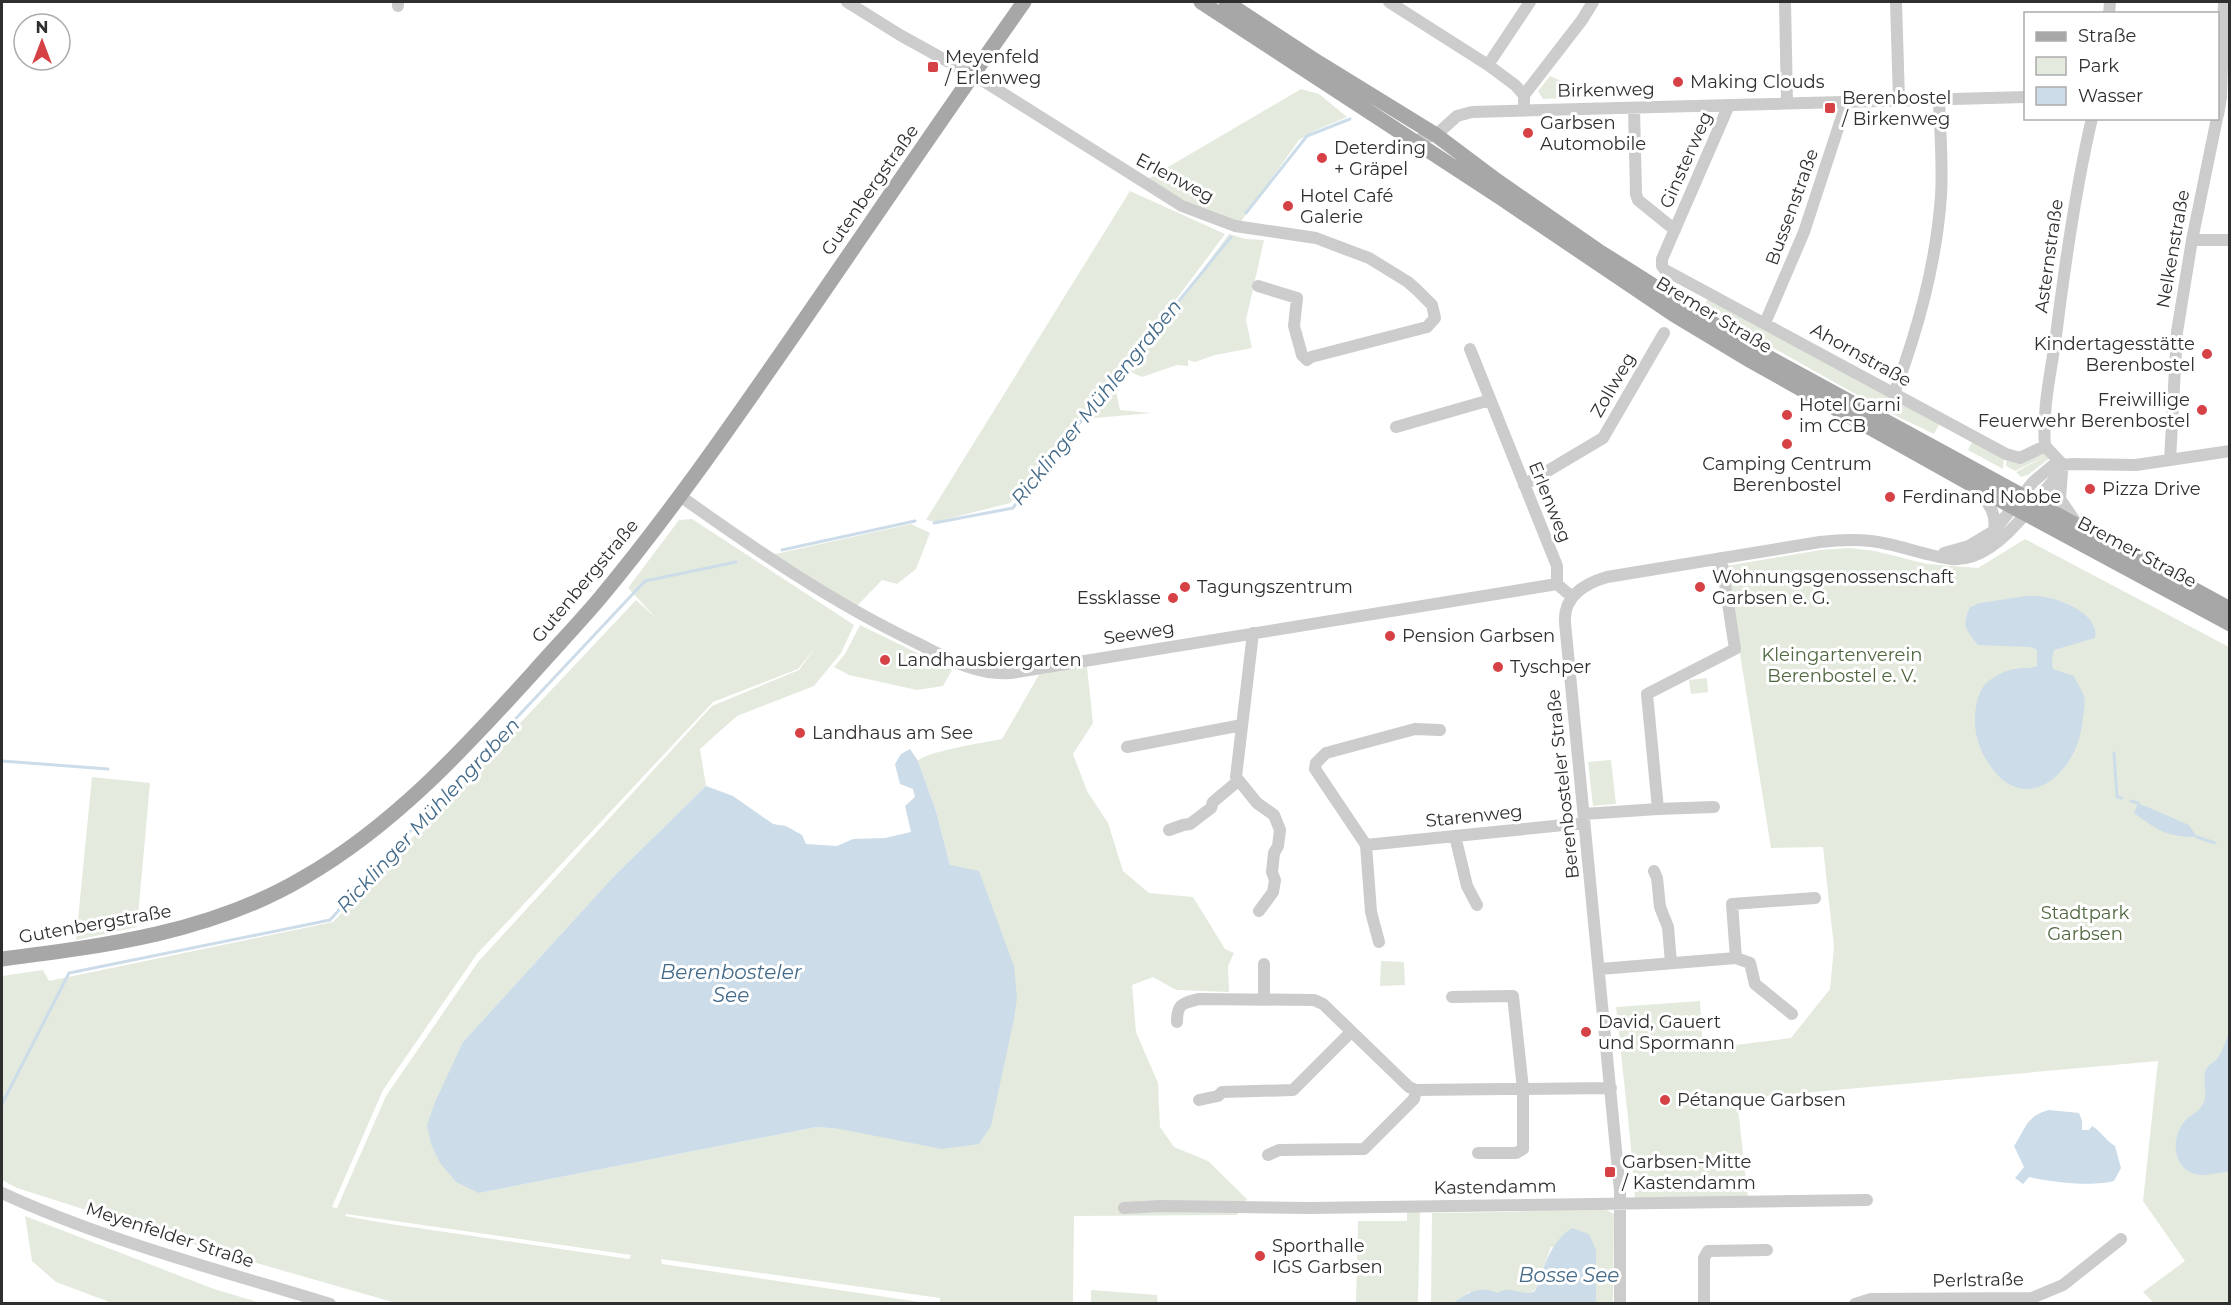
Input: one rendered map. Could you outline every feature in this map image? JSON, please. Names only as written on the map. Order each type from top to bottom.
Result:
[{"type":"main road","name":"Gutenbergstraße","points":[[2,959],[135,940],[192,926],[247,905],[295,883],[341,855],[380,826],[436,776],[490,721],[599,599],[680,496],[734,422],[1024,2]]},
{"type":"main road","name":"Bremer Straße","points":[[1201,2],[1314,74],[1673,314],[1751,361],[1974,486],[2080,527],[2229,609]]},
{"type":"main road","name":"Bremer Straße","points":[[1226,2],[1436,135],[1588,244],[1679,304],[2229,624]]},
{"type":"street","points":[[847,2],[900,35],[973,75]]},
{"type":"street","points":[[1390,2],[1488,65],[1515,85],[1524,95]]},
{"type":"street","points":[[1488,65],[1530,2]]},
{"type":"street","points":[[1524,110],[1524,95],[1582,20],[1593,2]]},
{"type":"street","points":[[1785,2],[1787,98]]},
{"type":"street","points":[[1896,2],[1899,100]]},
{"type":"street","name":"Nelkenstraße","points":[[2219,108],[2223,91],[2224,2]]},
{"type":"street","name":"Erlenweg","points":[[973,75],[1182,206],[1235,226],[1316,238],[1369,258],[1398,275],[1417,290],[1432,305],[1435,318],[1427,327],[1311,357],[1307,360],[1302,355],[1294,326],[1297,298],[1258,286]]},
{"type":"street","name":"Birkenweg","points":[[1412,141],[1436,135],[1450,121],[1464,113],[1729,105],[1787,98],[1847,101],[2024,97]]},
{"type":"street","points":[[1894,394],[1917,329],[1935,249],[1941,194],[1939,99]]},
{"type":"street","name":"Bussenstraße","points":[[1765,323],[1789,271],[1812,211],[1847,101]]},
{"type":"street","name":"Ginsterweg","points":[[1662,266],[1662,259],[1729,105]]},
{"type":"street","name":"Ginsterweg","points":[[1634,108],[1636,194],[1642,204],[1675,230]]},
{"type":"street","name":"Asternstraße","points":[[2045,446],[2045,417],[2067,249],[2092,120]]},
{"type":"street","name":"Nelkenstraße","points":[[2170,460],[2177,333],[2192,240],[2216,120]]},
{"type":"street","points":[[2192,240],[2229,240]]},
{"type":"street","name":"Ahornstraße","points":[[1662,266],[1665,270],[2012,456],[2023,457],[2045,446]]},
{"type":"street","name":"Zollweg","points":[[1524,485],[1603,438],[1664,333]]},
{"type":"street","name":"Erlenweg","points":[[1470,349],[1557,566],[1557,584]]},
{"type":"street","points":[[1396,427],[1490,400]]},
{"type":"street","points":[[2045,446],[2063,468],[2060,499],[2080,527]]},
{"type":"street","points":[[1934,554],[1968,546],[1994,531],[2063,468],[2136,465],[2229,451]]},
{"type":"street","points":[[1974,486],[1993,510],[1996,521],[1994,531]]},
{"type":"street","name":"Seeweg","points":[[680,496],[777,564],[864,617],[959,664],[990,674],[1011,673],[1557,584]]},
{"type":"street","points":[[1557,584],[1572,597],[1584,585],[1606,577],[1820,542],[1854,539],[1879,542],[1952,559],[1960,558],[1993,547],[2024,505]]},
{"type":"street","points":[[1658,809],[1647,694],[1736,649],[1721,558]]},
{"type":"street","name":"Berenbosteler Straße","points":[[1572,597],[1564,616],[1621,1204],[1620,1304]]},
{"type":"street","points":[[1253,633],[1236,770],[1238,781],[1257,803],[1274,815],[1280,830],[1278,846],[1274,853],[1273,892],[1259,911]]},
{"type":"street","points":[[1127,747],[1242,725]]},
{"type":"street","points":[[1379,942],[1371,912],[1366,845],[1316,769],[1319,758],[1326,753],[1415,729],[1440,730]]},
{"type":"street","points":[[1169,830],[1191,824],[1238,781]]},
{"type":"street","name":"Starenweg","points":[[1366,845],[1455,836],[1658,809],[1714,807]]},
{"type":"street","points":[[1455,836],[1467,886],[1477,905]]},
{"type":"street","points":[[1654,871],[1657,878],[1660,907],[1668,927],[1671,963]]},
{"type":"street","points":[[1736,958],[1731,904],[1815,898]]},
{"type":"street","points":[[1600,969],[1736,958],[1750,963],[1755,984],[1792,1014]]},
{"type":"street","points":[[1264,964],[1264,999]]},
{"type":"street","points":[[1452,997],[1514,996],[1523,1089],[1521,1151],[1478,1153]]},
{"type":"street","points":[[1177,1022],[1177,1011],[1184,1003],[1198,999],[1319,1002],[1409,1087],[1416,1090],[1611,1088]]},
{"type":"street","points":[[1199,1100],[1218,1096],[1222,1092],[1293,1090],[1352,1032]]},
{"type":"street","points":[[1268,1155],[1279,1150],[1364,1149],[1414,1098],[1416,1090]]},
{"type":"street","name":"Meyenfelder Straße","points":[[2,1193],[50,1214],[108,1235],[330,1304]]},
{"type":"street","name":"Kastendamm","points":[[1124,1208],[1161,1206],[1309,1208],[1867,1200]]},
{"type":"street","name":"Perlstraße","points":[[1855,1304],[1871,1299],[2033,1301],[2062,1285],[2121,1239]]},
{"type":"street","points":[[1704,1304],[1704,1258],[1708,1251],[1767,1250]]},
{"type":"green space","points":[[1550,76],[1564,82],[1564,98],[1543,99],[1538,91]]},
{"type":"green space","points":[[1301,89],[1319,94],[1347,117],[1299,140],[1240,223],[1191,205],[1146,180]]},
{"type":"green space","points":[[1130,191],[1225,234],[1145,341],[1148,343],[1229,234],[1246,239],[1264,240],[1246,320],[1252,348],[1215,355],[1195,362],[1188,360],[1188,366],[1177,365],[1142,377],[1128,371],[1115,386],[1120,410],[1151,413],[1079,418],[1010,503],[935,522],[926,520]]},
{"type":"green space","points":[[1709,297],[1940,423],[1934,434],[1882,409],[1703,308]]},
{"type":"green space","points":[[1973,440],[2004,457],[2003,469],[1968,450]]},
{"type":"green space","points":[[2044,451],[2050,458],[2028,475],[2021,477],[2016,472],[2044,457],[2015,471],[2006,466],[2006,458]]},
{"type":"green space","points":[[692,519],[854,625],[841,653],[814,686],[737,716],[700,749],[706,786],[614,876],[463,1042],[479,1193],[817,1127],[840,1129],[950,865],[936,811],[918,761],[943,751],[1002,739],[1040,673],[1087,667],[1093,723],[1073,754],[1087,791],[1108,823],[1123,871],[1149,893],[1193,897],[1225,949],[1234,953],[1228,966],[1229,992],[1176,990],[1153,977],[1132,985],[1136,1032],[1158,1083],[1160,1127],[1174,1147],[1208,1161],[1247,1199],[1237,1215],[1074,1216],[1073,1303],[940,1303],[940,1298],[661,1259],[662,1264],[927,1303],[396,1303],[218,1252],[17,1188],[2,1180],[2,976],[43,970],[49,981],[333,922],[636,600],[656,618],[628,588],[679,520]],"holes":[[[817,645],[799,670],[712,706],[478,962],[386,1096],[337,1208],[332,1207],[383,1090],[477,954],[713,702],[798,669]],[[346,1214],[631,1255],[629,1259],[384,1223],[345,1216]]]},
{"type":"green space","points":[[911,524],[930,533],[916,569],[897,584],[882,580],[855,608],[771,555]]},
{"type":"green space","name":"Stadtpark Garbsen","points":[[2025,539],[2229,647],[2229,1303],[2154,1303],[2143,1292],[2185,1261],[2143,1201],[2158,1061],[1737,1099],[1748,1199],[1635,1200],[1616,1007],[1700,1001],[1703,1049],[1791,1038],[1830,989],[1834,947],[1823,847],[1771,848],[1726,566],[1820,550],[1850,548],[1875,551],[1927,564],[1978,568]]},
{"type":"green space","name":"Landhausbiergarten","points":[[860,625],[952,670],[943,686],[917,690],[849,675],[834,667],[845,654]]},
{"type":"green space","points":[[1707,678],[1708,692],[1691,694],[1689,680]]},
{"type":"green space","points":[[1611,760],[1616,804],[1593,806],[1588,762]]},
{"type":"green space","points":[[92,777],[150,783],[137,927],[76,940]]},
{"type":"green space","points":[[1381,961],[1404,962],[1405,985],[1380,986]]},
{"type":"green space","points":[[1603,1208],[1614,1214],[1613,1303],[1596,1303],[1596,1250],[1551,1247],[1535,1290],[1528,1294],[1469,1292],[1453,1303],[1431,1304],[1432,1213]]},
{"type":"green space","points":[[1407,1212],[1420,1212],[1418,1303],[1356,1304],[1358,1221],[1407,1221]]},
{"type":"green space","points":[[25,1216],[214,1289],[261,1303],[112,1303],[56,1282],[32,1261]]},
{"type":"green space","points":[[1091,1290],[1157,1295],[1158,1303],[1091,1303]]},
{"type":"water","points":[[2026,596],[2061,601],[2079,610],[2092,622],[2095,638],[2054,650],[2053,669],[2074,676],[2084,696],[2084,714],[2078,742],[2070,759],[2060,773],[2047,783],[2033,788],[2018,788],[2003,780],[1989,764],[1977,738],[1975,716],[1978,698],[1986,683],[2009,670],[2037,666],[2037,650],[2030,647],[1978,645],[1965,623],[1970,607],[1980,603]]},
{"type":"water","name":"Berenbosteler See","points":[[910,749],[918,761],[936,811],[950,865],[979,871],[1014,966],[1017,998],[1014,1019],[991,1126],[979,1144],[942,1149],[840,1129],[817,1127],[479,1193],[456,1182],[440,1163],[431,1144],[427,1125],[435,1102],[463,1042],[614,876],[706,786],[733,796],[773,824],[786,826],[802,835],[806,844],[837,846],[853,839],[885,838],[911,832],[905,806],[915,797],[913,789],[900,784],[895,764],[901,754]]},
{"type":"water","points":[[2138,803],[2189,825],[2197,837],[2178,836],[2156,828],[2134,813]]},
{"type":"water","points":[[2229,1034],[2229,1172],[2202,1175],[2193,1173],[2185,1169],[2177,1155],[2179,1130],[2204,1103],[2205,1072],[2219,1056]]},
{"type":"water","points":[[2049,1110],[2079,1113],[2082,1130],[2089,1130],[2092,1126],[2115,1146],[2121,1168],[2114,1181],[2084,1184],[2029,1177],[2023,1184],[2015,1178],[2024,1167],[2014,1146],[2031,1119]]},
{"type":"water","name":"Bosse See","points":[[1572,1228],[1589,1234],[1596,1250],[1596,1303],[1453,1303],[1468,1293],[1479,1290],[1497,1293],[1507,1290],[1525,1293],[1535,1291],[1553,1248]]},
{"type":"waterway","name":"Ricklinger Mühlengraben","points":[[1246,213],[1307,136],[1350,119]]},
{"type":"waterway","name":"Ricklinger Mühlengraben","points":[[934,523],[1013,508],[1036,476],[1231,237]]},
{"type":"waterway","name":"Ricklinger Mühlengraben","points":[[782,550],[915,521]]},
{"type":"waterway","name":"Ricklinger Mühlengraben","points":[[2,1104],[69,973],[330,920],[645,581],[736,562]]},
{"type":"waterway","points":[[2114,753],[2117,797],[2122,798]]},
{"type":"waterway","points":[[2,761],[108,769]]},
{"type":"waterway","points":[[2131,801],[2138,803]]},
{"type":"waterway","points":[[2197,837],[2215,843]]},
{"type":"place","name":"Meyenfeld / Erlenweg","points":[[933,67]]},
{"type":"place","name":"Making Clouds","points":[[1678,82]]},
{"type":"place","name":"Berenbostel / Birkenweg","points":[[1830,108]]},
{"type":"place","name":"Garbsen Automobile","points":[[1528,133]]},
{"type":"place","name":"Deterding + Gräpel","points":[[1322,158]]},
{"type":"place","name":"Hotel Café Galerie","points":[[1288,206]]},
{"type":"place","name":"Kindertagesstätte Berenbostel","points":[[2207,354]]},
{"type":"place","name":"Freiwillige Feuerwehr Berenbostel","points":[[2202,410]]},
{"type":"place","name":"Hotel Garni im CCB","points":[[1787,415]]},
{"type":"place","name":"Camping Centrum Berenbostel","points":[[1787,444]]},
{"type":"place","name":"Pizza Drive","points":[[2090,489]]},
{"type":"place","name":"Ferdinand Nobbe","points":[[1890,497]]},
{"type":"place","name":"Tagungszentrum","points":[[1185,587]]},
{"type":"place","name":"Wohnungsgenossenschaft Garbsen e. G.","points":[[1700,587]]},
{"type":"place","name":"Essklasse","points":[[1173,598]]},
{"type":"place","name":"Pension Garbsen","points":[[1390,636]]},
{"type":"place","name":"Landhausbiergarten","points":[[885,660]]},
{"type":"place","name":"Tyschper","points":[[1498,667]]},
{"type":"place","name":"Landhaus am See","points":[[800,733]]},
{"type":"place","name":"David, Gauert und Spormann","points":[[1586,1032]]},
{"type":"place","name":"Pétanque Garbsen","points":[[1665,1100]]},
{"type":"place","name":"Garbsen-Mitte / Kastendamm","points":[[1610,1172]]},
{"type":"place","name":"Sporthalle IGS Garbsen","points":[[1260,1256]]},
{"type":"park label","name":"Kleingartenverein Berenbostel e. V.","points":[[1842,665]]}]
